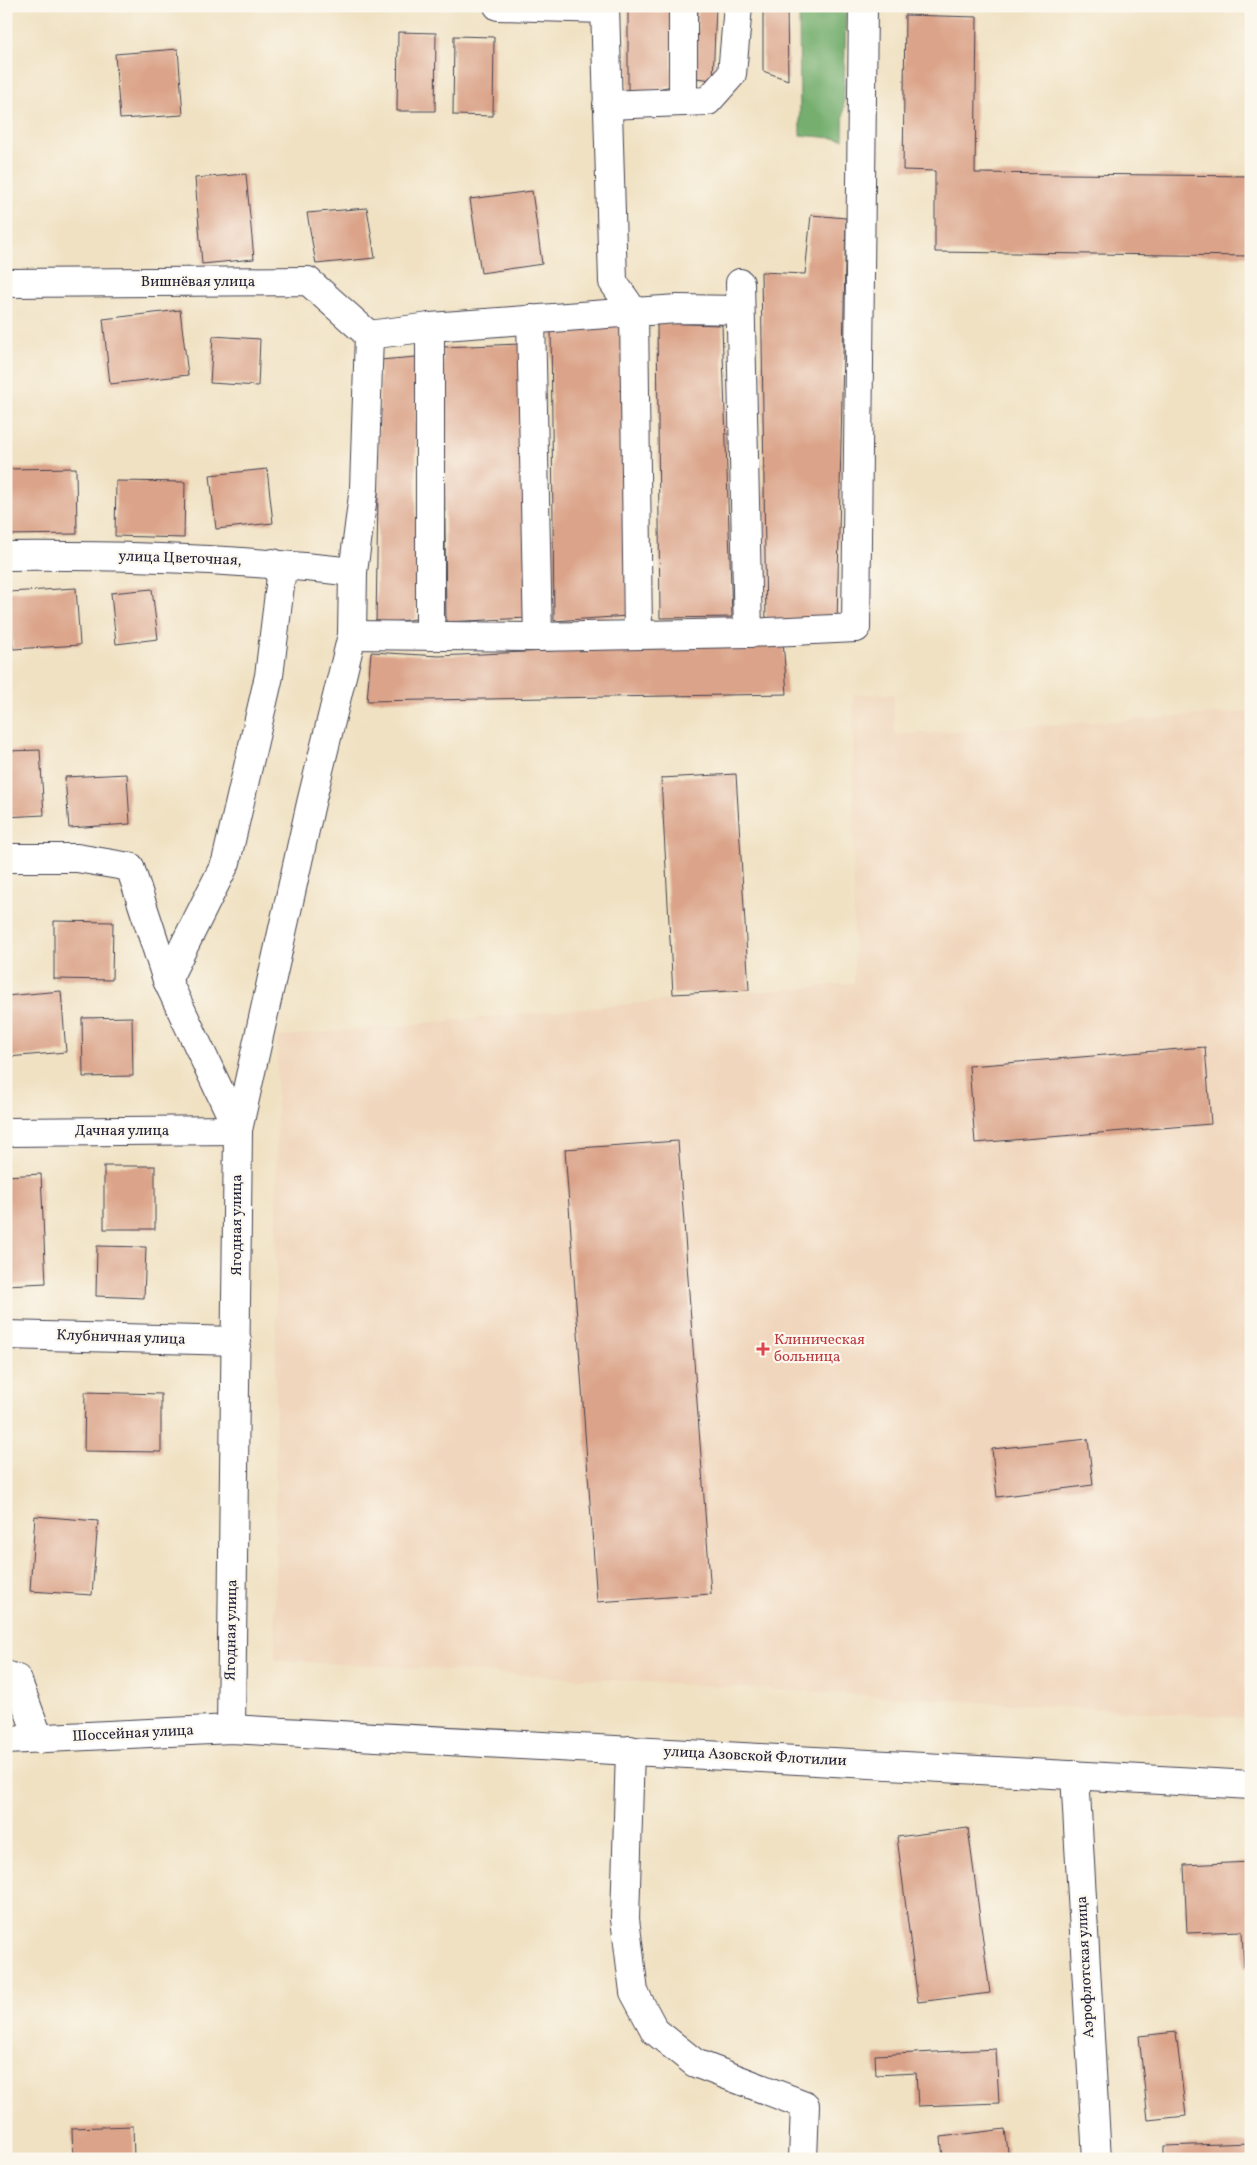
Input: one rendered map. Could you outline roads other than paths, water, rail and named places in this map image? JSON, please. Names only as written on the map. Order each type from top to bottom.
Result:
[{"type":"street","points":[[498,6],[605,8],[613,282],[634,312],[638,635]]},
{"type":"street","points":[[682,102],[683,6]]},
{"type":"street","points":[[607,105],[708,100],[732,74],[738,6]]},
{"type":"street","points":[[352,635],[538,637],[748,633],[856,628],[863,6]]},
{"type":"street","name":"Вишнёвая улица","points":[[6,283],[308,281],[369,335]]},
{"type":"street","points":[[238,1130],[309,813],[352,635],[353,572],[364,488],[369,335],[430,327],[634,312],[740,297],[748,633]]},
{"type":"street","points":[[531,320],[538,637]]},
{"type":"street","points":[[430,327],[430,636]]},
{"type":"street","name":"улица Цветочная,","points":[[6,556],[72,555],[273,563],[353,572]]},
{"type":"street","points":[[168,980],[226,862],[269,676],[281,578],[273,563]]},
{"type":"street","name":"Ягодная улица","points":[[6,858],[77,858],[130,867],[168,980],[238,1130],[237,1341],[230,1729]]},
{"type":"street","name":"Дачная улица","points":[[6,1132],[238,1130]]},
{"type":"street","name":"Клубничная улица","points":[[6,1335],[237,1341]]},
{"type":"street","points":[[6,1675],[17,1679],[39,1738]]},
{"type":"street","name":"Шоссейная улица","points":[[6,1740],[230,1729],[259,1731]]},
{"type":"street","name":"улица Азовской Флотилии","points":[[259,1731],[1251,1785]]},
{"type":"street","points":[[630,1750],[625,1920],[634,1992],[654,2031],[696,2063],[805,2105],[803,2159]]},
{"type":"street","name":"Аэрофлотская улица","points":[[1075,1774],[1097,2159]]},
{"type":"place","name":"Клиническая больница","points":[[763,1349]]}]
